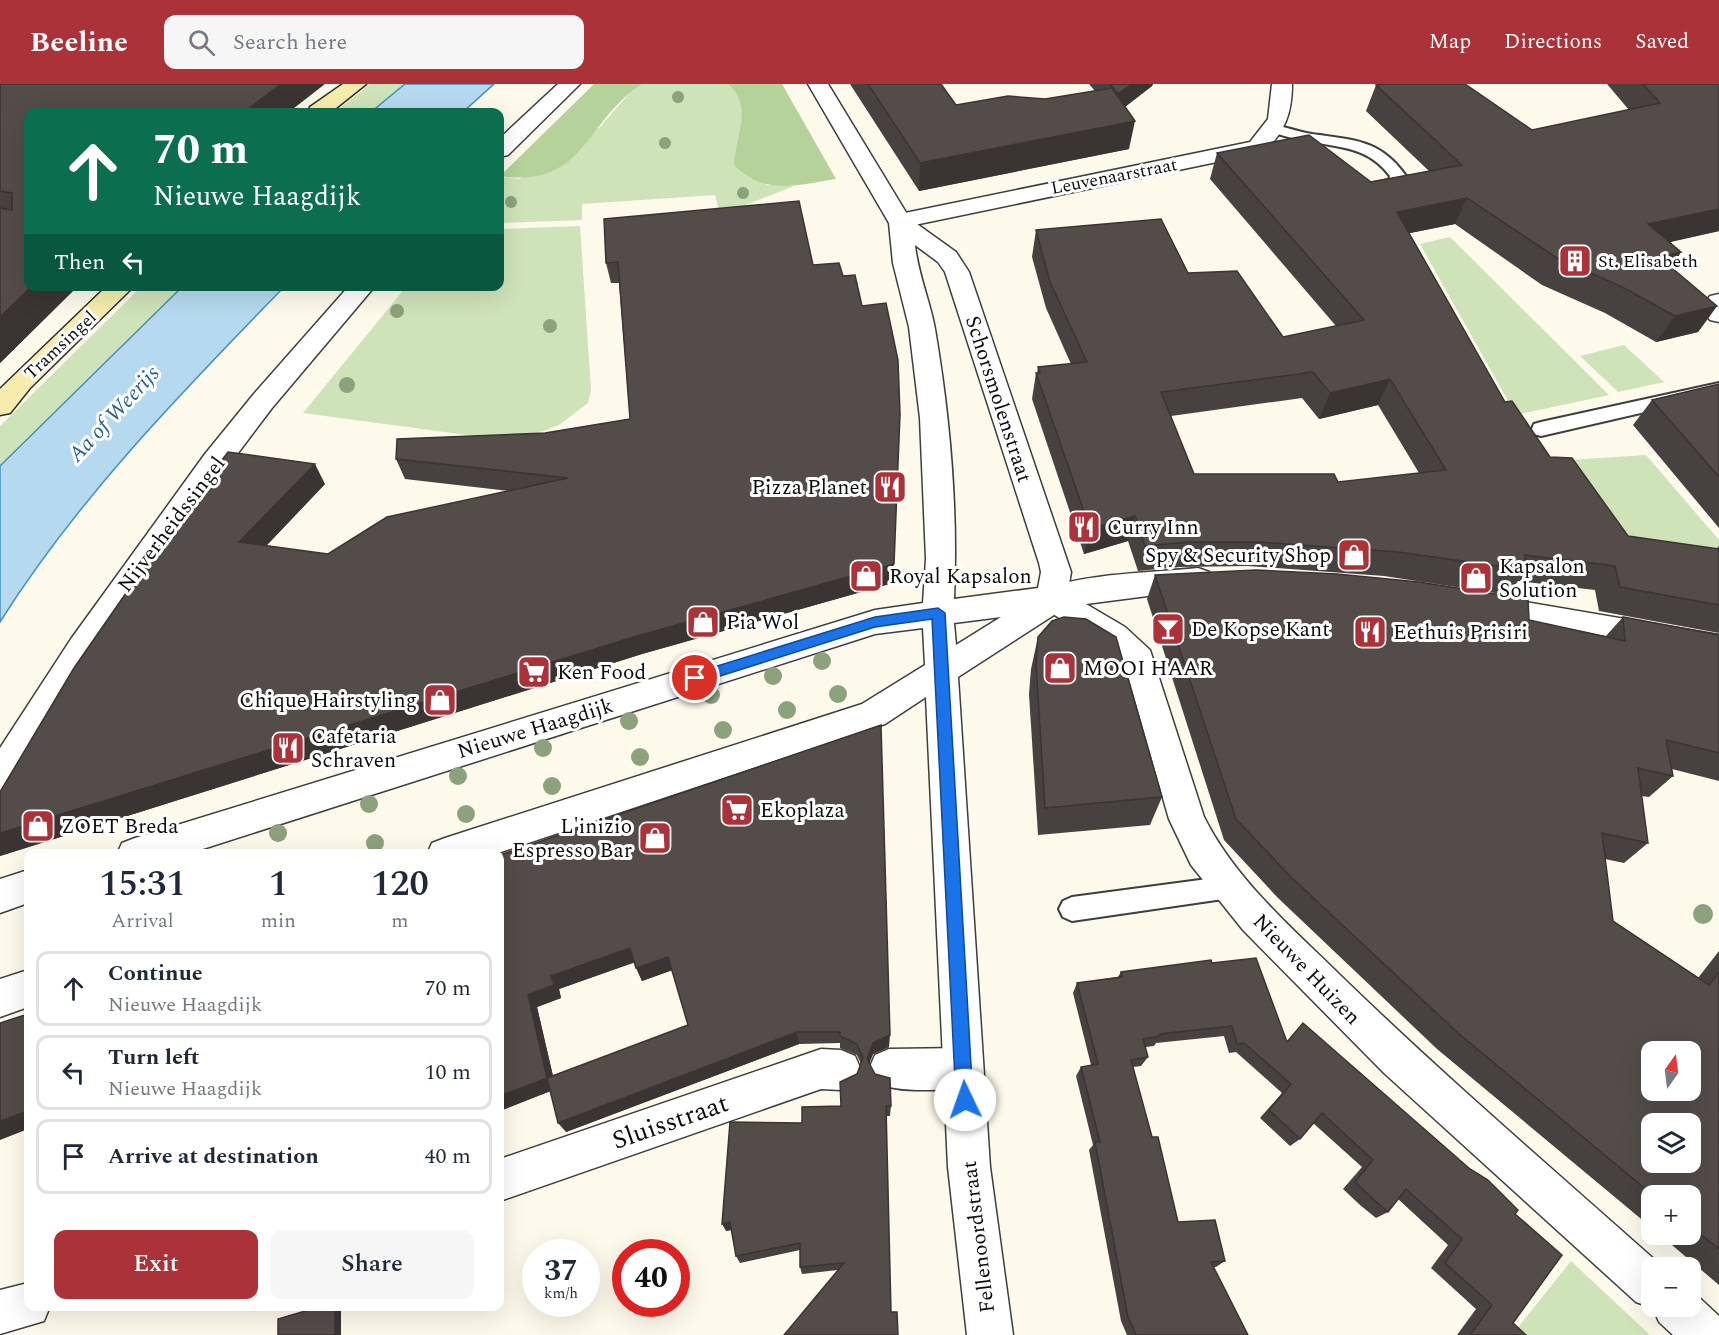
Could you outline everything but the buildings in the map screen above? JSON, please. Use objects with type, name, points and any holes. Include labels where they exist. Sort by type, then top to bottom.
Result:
[{"type":"main road","points":[[323,108],[356,84]]},
{"type":"main road","name":"Tramsingel","points":[[0,406],[21,382],[117,291]]},
{"type":"street","points":[[504,146],[570,84]]},
{"type":"street","name":"Schorsmolenstraat","points":[[818,84],[901,222],[948,257],[957,272],[1054,563],[1056,581],[1051,598]]},
{"type":"street","points":[[1276,129],[1282,116],[1282,84]]},
{"type":"street","name":"Leuvenaarstraat","points":[[901,222],[1257,147],[1276,129]]},
{"type":"street","name":"Schorsmolenstraat","points":[[901,222],[905,263],[922,327],[934,418],[941,559],[938,613]]},
{"type":"street","name":"Nijverheidssingel","points":[[0,777],[109,607],[180,507],[298,361],[359,291]]},
{"type":"street","points":[[1719,302],[1714,308],[1719,314]]},
{"type":"street","name":"Nieuwe Haagdijk","points":[[151,849],[875,622],[1171,581],[1225,580]]},
{"type":"street","points":[[460,849],[873,714],[1026,618],[1051,598]]},
{"type":"street","name":"Nieuwe Huizen","points":[[1051,598],[1114,636],[1138,659],[1187,819],[1204,854],[1230,887],[1286,950],[1398,1059],[1641,1276]]},
{"type":"street","points":[[1454,602],[1719,648]]},
{"type":"street","points":[[938,613],[942,671]]},
{"type":"street","name":"Fellenoordstraat","points":[[942,671],[969,1167],[990,1335]]},
{"type":"street","points":[[0,896],[24,888]]},
{"type":"street","points":[[0,998],[24,990]]},
{"type":"street","points":[[889,1070],[963,1068]]},
{"type":"street","name":"Sluisstraat","points":[[504,1179],[821,1069],[841,1070]]},
{"type":"street","points":[[0,1312],[24,1306]]},
{"type":"street","points":[[1687,1317],[1706,1335]]},
{"type":"lane","points":[[1276,129],[1307,137],[1346,141],[1363,146],[1376,152],[1398,176],[1396,183],[1377,188],[1359,183]]},
{"type":"lane","points":[[1307,137],[1322,153]]},
{"type":"lane","points":[[1541,429],[1719,389]]},
{"type":"lane","points":[[1072,909],[1230,887]]},
{"type":"green space","points":[[370,84],[405,84],[376,108],[340,108]]},
{"type":"green space","points":[[594,84],[642,84],[623,99],[582,148],[567,162],[550,172],[528,177],[504,176],[504,172]]},
{"type":"green space","points":[[642,84],[728,84],[739,99],[742,116],[735,153],[767,185],[794,186],[720,215],[715,195],[582,204],[582,220],[504,223],[505,177],[519,179],[600,127],[632,90]]},
{"type":"green space","points":[[728,84],[782,84],[836,179],[795,185],[770,185],[746,175],[734,165],[742,112],[736,93]]},
{"type":"green space","points":[[580,226],[591,390],[588,403],[559,425],[544,431],[497,439],[303,413],[403,291],[504,291],[504,229]]},
{"type":"green space","points":[[1450,237],[1609,395],[1516,415],[1420,244]]},
{"type":"green space","points":[[137,291],[178,291],[0,466],[0,426]]},
{"type":"green space","points":[[1624,345],[1664,382],[1618,392],[1580,356]]},
{"type":"green space","points":[[1646,455],[1719,540],[1719,587],[1612,570],[1569,460]]},
{"type":"green space","points":[[1571,1261],[1650,1335],[1522,1335],[1516,1330]]},
{"type":"water","points":[[405,84],[494,84],[467,108],[376,108]]},
{"type":"water","name":"Aa of Weerijs","points":[[178,291],[280,291],[170,406],[97,489],[30,576],[0,622],[0,466]]},
{"type":"place","name":"St. Elisabeth","points":[[1575,261]]},
{"type":"place","name":"Pizza Planet","points":[[890,487]]},
{"type":"place","name":"Curry Inn","points":[[1084,527]]},
{"type":"place","name":"Spy & Security Shop","points":[[1354,555]]},
{"type":"place","name":"Royal Kapsalon","points":[[866,576]]},
{"type":"place","name":"Kapsalon Solution","points":[[1476,578]]},
{"type":"place","name":"Pia Wol","points":[[703,622]]},
{"type":"place","name":"De Kopse Kant","points":[[1168,629]]},
{"type":"place","name":"Eethuis Prisiri","points":[[1370,632]]},
{"type":"place","name":"MOOI HAAR","points":[[1060,668]]},
{"type":"place","name":"Ken Food","points":[[534,672]]},
{"type":"place","name":"Chique Hairstyling","points":[[440,700]]},
{"type":"place","name":"Cafetaria Schraven","points":[[288,748]]},
{"type":"place","name":"Ekoplaza","points":[[737,810]]},
{"type":"place","name":"ZOET Breda","points":[[38,826]]},
{"type":"place","name":"L'inizio Espresso Bar","points":[[655,838]]},
{"type":"route","points":[[695,678],[875,622],[938,613],[965,1100]]}]
